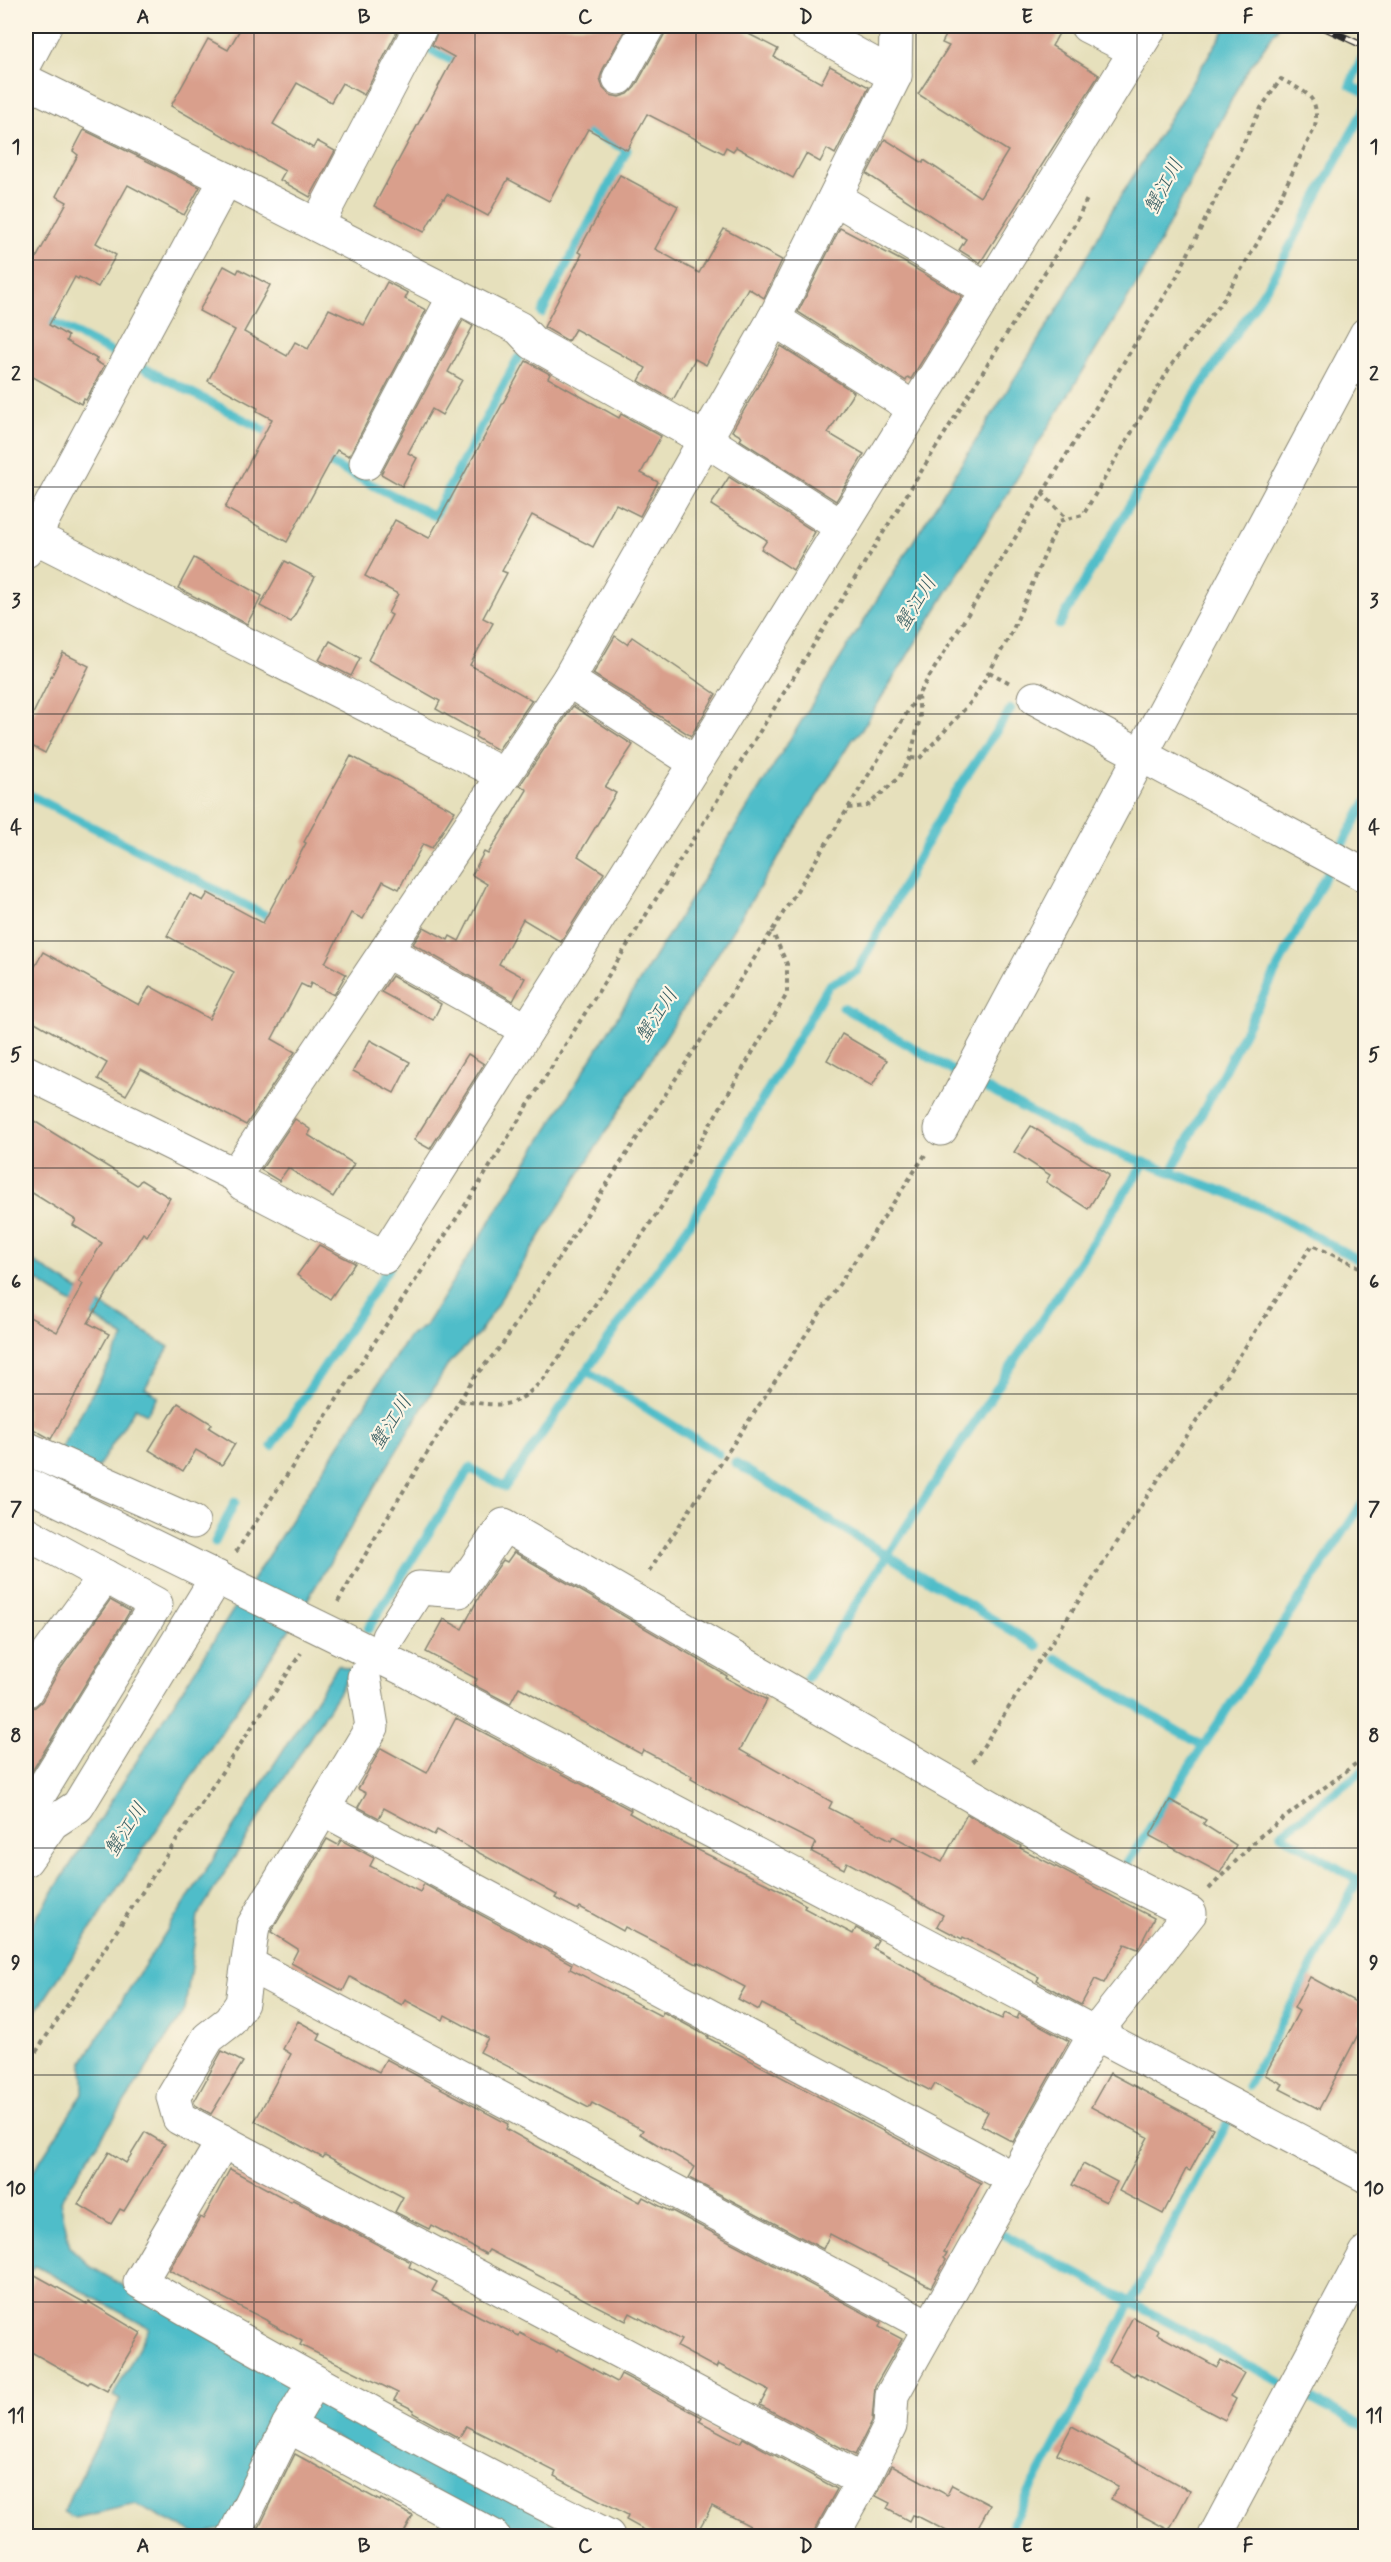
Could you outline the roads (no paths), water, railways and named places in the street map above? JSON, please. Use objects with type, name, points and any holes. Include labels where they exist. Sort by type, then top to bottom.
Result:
[{"type":"street","points":[[26,62],[45,26]]},
{"type":"street","points":[[317,225],[421,26]]},
{"type":"street","points":[[620,78],[648,26]]},
{"type":"street","points":[[805,26],[895,76]]},
{"type":"street","points":[[235,1174],[568,680],[774,319],[835,198],[895,76],[896,26]]},
{"type":"street","points":[[26,1072],[235,1174],[243,1184],[384,1257],[696,763],[1143,38],[1087,26]]},
{"type":"street","points":[[26,81],[226,179],[519,328],[534,343],[706,440],[842,527]]},
{"type":"street","points":[[226,179],[32,527],[504,775]]},
{"type":"street","points":[[835,198],[988,290]]},
{"type":"street","points":[[366,463],[455,295]]},
{"type":"street","points":[[774,319],[915,409]]},
{"type":"street","points":[[942,1129],[1365,334]]},
{"type":"street","points":[[568,680],[696,763]]},
{"type":"street","points":[[1035,698],[1365,876]]},
{"type":"street","points":[[386,951],[527,1030]]},
{"type":"street","points":[[26,1448],[193,1522]]},
{"type":"street","points":[[26,1484],[406,1670],[1096,2032],[1365,2176]]},
{"type":"street","points":[[388,1637],[419,1588],[459,1591],[504,1525],[1068,1852],[1190,1913],[1096,2032],[892,2395],[890,2426],[832,2536]]},
{"type":"street","points":[[26,1533],[156,1604],[26,1816]]},
{"type":"street","points":[[26,1691],[44,1661],[105,1576]]},
{"type":"street","points":[[26,1860],[52,1823],[78,1806],[222,1580]]},
{"type":"street","points":[[364,1677],[372,1727],[253,1926],[242,2003],[230,2021],[208,2038],[173,2097],[179,2118],[863,2481]]},
{"type":"street","points":[[323,1809],[1014,2179]]},
{"type":"street","points":[[248,1964],[930,2327]]},
{"type":"street","points":[[223,2141],[140,2282],[312,2385],[608,2536]]},
{"type":"street","points":[[1215,2536],[1365,2253]]},
{"type":"street","points":[[234,2536],[290,2423],[312,2385]]},
{"type":"street","points":[[290,2423],[493,2536]]},
{"type":"water","name":"蟹江川","points":[[1227,26],[1279,26],[1243,77],[1148,266],[861,731],[853,739],[478,1335],[449,1363],[293,1624],[26,2027],[26,1934],[408,1337],[425,1326],[1059,307],[1110,213]]},
{"type":"water","points":[[26,1257],[169,1347],[145,1388],[158,1396],[147,1414],[135,1408],[97,1469],[60,1450],[124,1337],[26,1273]]},
{"type":"water","points":[[338,1665],[352,1671],[198,1915],[185,2010],[60,2201],[70,2247],[91,2267],[171,2313],[587,2536],[517,2536],[285,2410],[227,2527],[199,2536],[136,2504],[75,2518],[63,2512],[120,2400],[113,2396],[149,2328],[36,2266],[32,2270],[26,2266],[26,2183],[83,2093],[83,2061]]},
{"type":"waterway","points":[[422,46],[463,66]]},
{"type":"waterway","points":[[1361,60],[1350,85],[1366,93]]},
{"type":"waterway","points":[[1059,625],[1189,404],[1274,276],[1366,106]]},
{"type":"waterway","points":[[542,313],[627,150],[576,125]]},
{"type":"waterway","points":[[26,308],[119,356]]},
{"type":"waterway","points":[[321,459],[434,516],[518,358]]},
{"type":"waterway","points":[[142,367],[276,436]]},
{"type":"waterway","points":[[368,1629],[470,1468],[505,1487],[691,1222],[829,985],[857,971],[947,805],[1011,709]]},
{"type":"waterway","points":[[26,793],[265,915]]},
{"type":"waterway","points":[[1343,843],[1366,802]]},
{"type":"waterway","points":[[1172,1171],[1327,873]]},
{"type":"waterway","points":[[843,1007],[960,1075]]},
{"type":"waterway","points":[[978,1084],[1085,1141],[1228,1193],[1271,1212],[1366,1264]]},
{"type":"waterway","points":[[807,1678],[1145,1162]]},
{"type":"waterway","points":[[272,1446],[392,1263]]},
{"type":"waterway","points":[[587,1371],[719,1454]]},
{"type":"waterway","points":[[735,1463],[1037,1646]]},
{"type":"waterway","points":[[1056,1658],[1203,1746],[1366,1498]]},
{"type":"waterway","points":[[215,1542],[235,1502]]},
{"type":"waterway","points":[[1126,1865],[1203,1746]]},
{"type":"waterway","points":[[1248,2086],[1358,1880],[1281,1834],[1366,1768]]},
{"type":"waterway","points":[[1006,2536],[1229,2120]]},
{"type":"waterway","points":[[1003,2234],[1280,2382]]},
{"type":"waterway","points":[[1309,2398],[1366,2428]]},
{"type":"railway","points":[[1321,26],[1366,47]]}]
